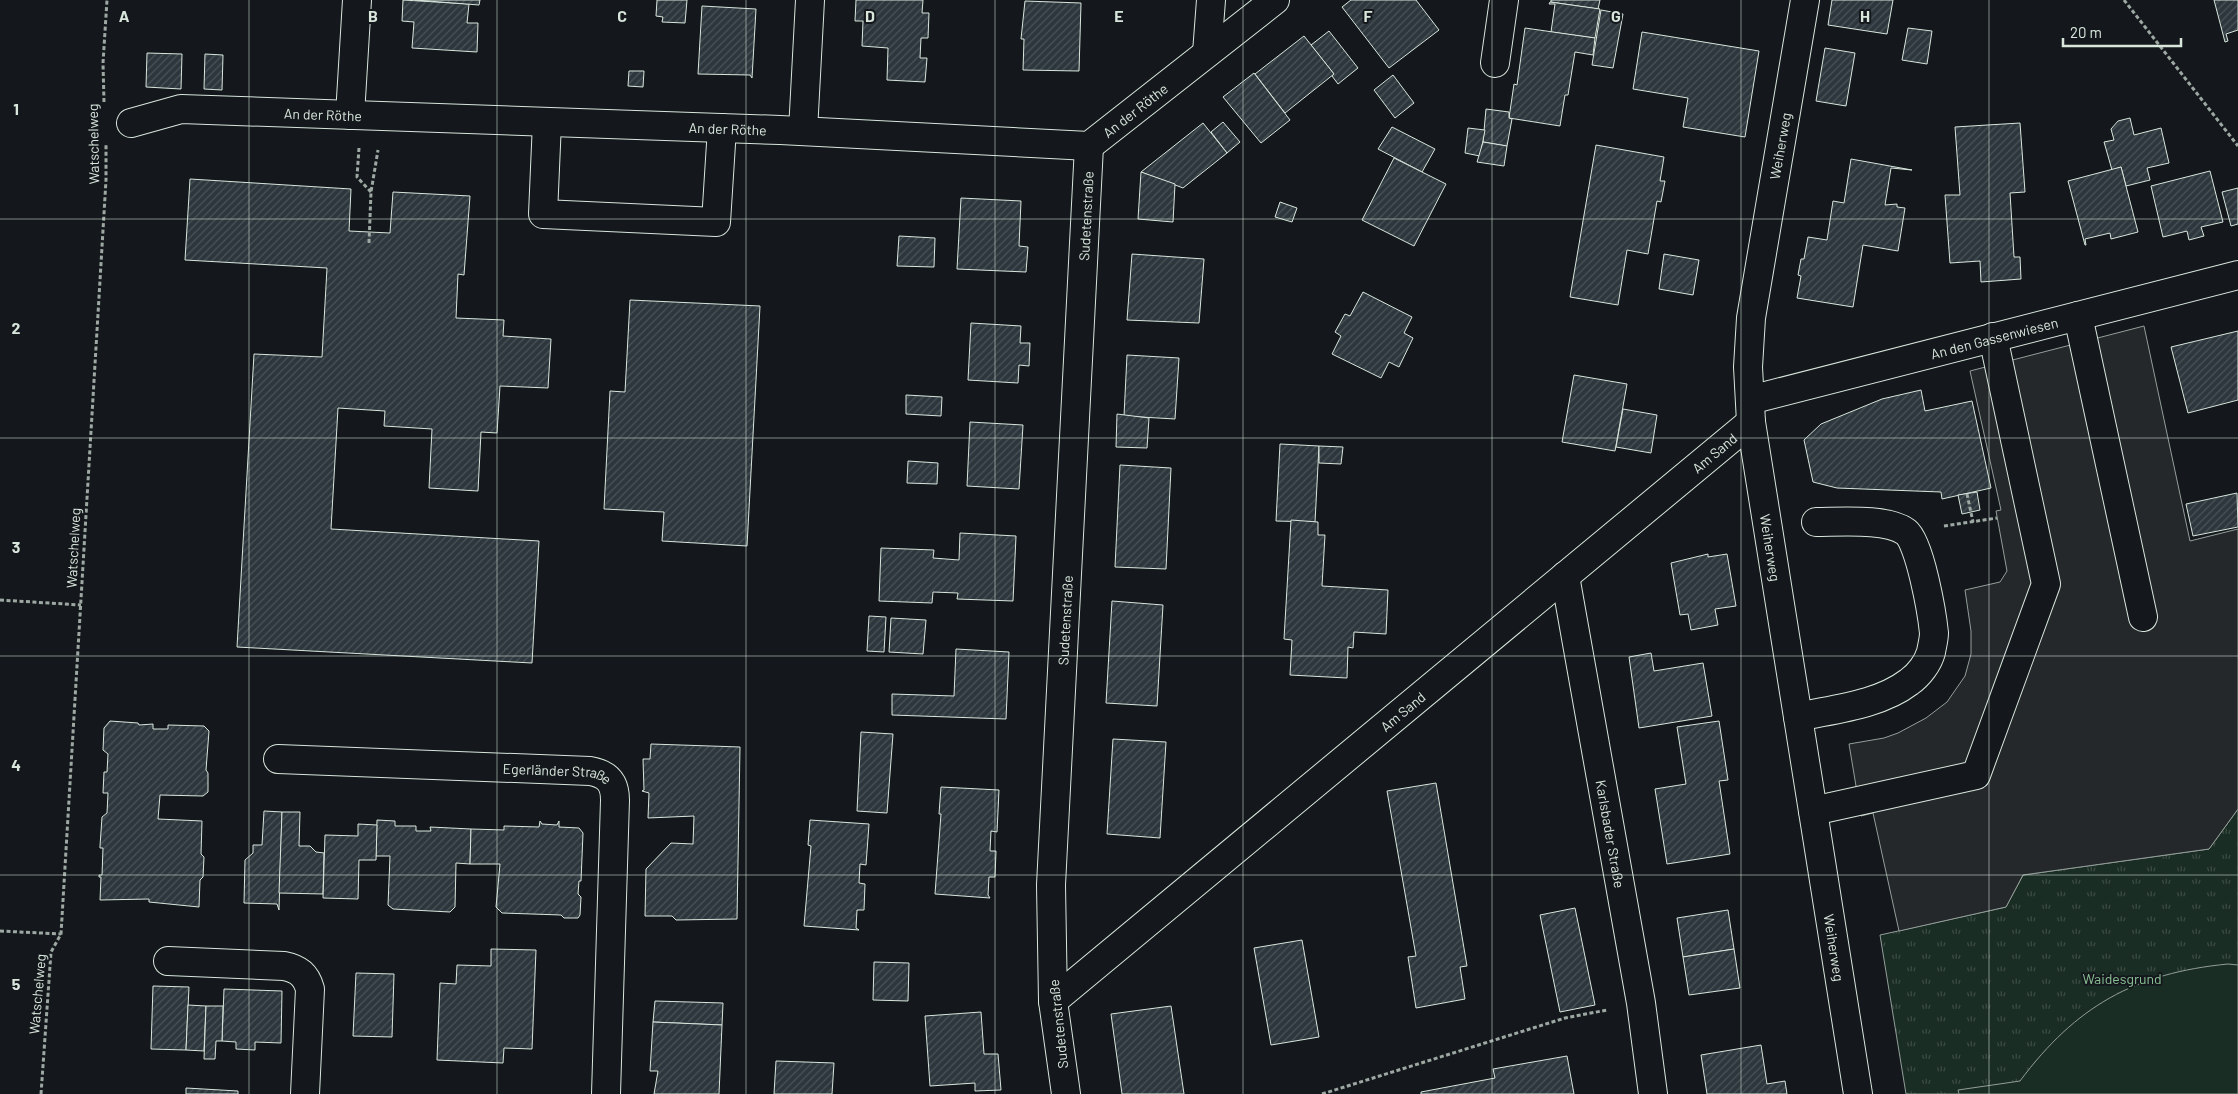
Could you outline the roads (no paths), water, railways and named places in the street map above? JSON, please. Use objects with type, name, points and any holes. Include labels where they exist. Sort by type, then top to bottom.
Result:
[{"type":"street","points":[[357,0],[360,115]]},
{"type":"street","points":[[803,131],[810,0]]},
{"type":"street","points":[[1208,53],[1211,0]]},
{"type":"street","name":"An der Röthe","points":[[131,123],[181,109],[803,131],[1089,146],[1276,0]]},
{"type":"street","points":[[1495,63],[1504,0]]},
{"type":"street","name":"Weiherweg","points":[[1805,0],[1751,318],[1748,367],[1751,411],[1858,1094]]},
{"type":"street","points":[[547,122],[543,214],[716,222],[722,128]]},
{"type":"street","name":"Sudetenstraße","points":[[1066,1094],[1053,1001],[1051,885],[1089,146]]},
{"type":"street","name":"An den Gassenwiesen","points":[[1751,411],[1993,337],[2238,275]]},
{"type":"street","points":[[2078,316],[2143,617]]},
{"type":"street","points":[[1813,811],[1976,776],[2046,584],[1993,337]]},
{"type":"street","name":"Am Sand","points":[[1053,1001],[1565,576],[1751,411]]},
{"type":"street","points":[[1798,717],[1879,698],[1909,682],[1924,667],[1931,654],[1934,634],[1920,561],[1915,544],[1906,532],[1890,524],[1816,522]]},
{"type":"street","name":"Karlsbader Straße","points":[[1565,576],[1641,1003],[1653,1094]]},
{"type":"street","name":"Egerländer Straße","points":[[278,759],[590,772],[601,773],[610,780],[615,789],[615,800],[606,1094]]},
{"type":"street","points":[[168,962],[284,966],[301,972],[307,980],[310,989],[305,1094]]},
{"type":"park label","name":"Waidesgrund","points":[[2122,978]]}]
